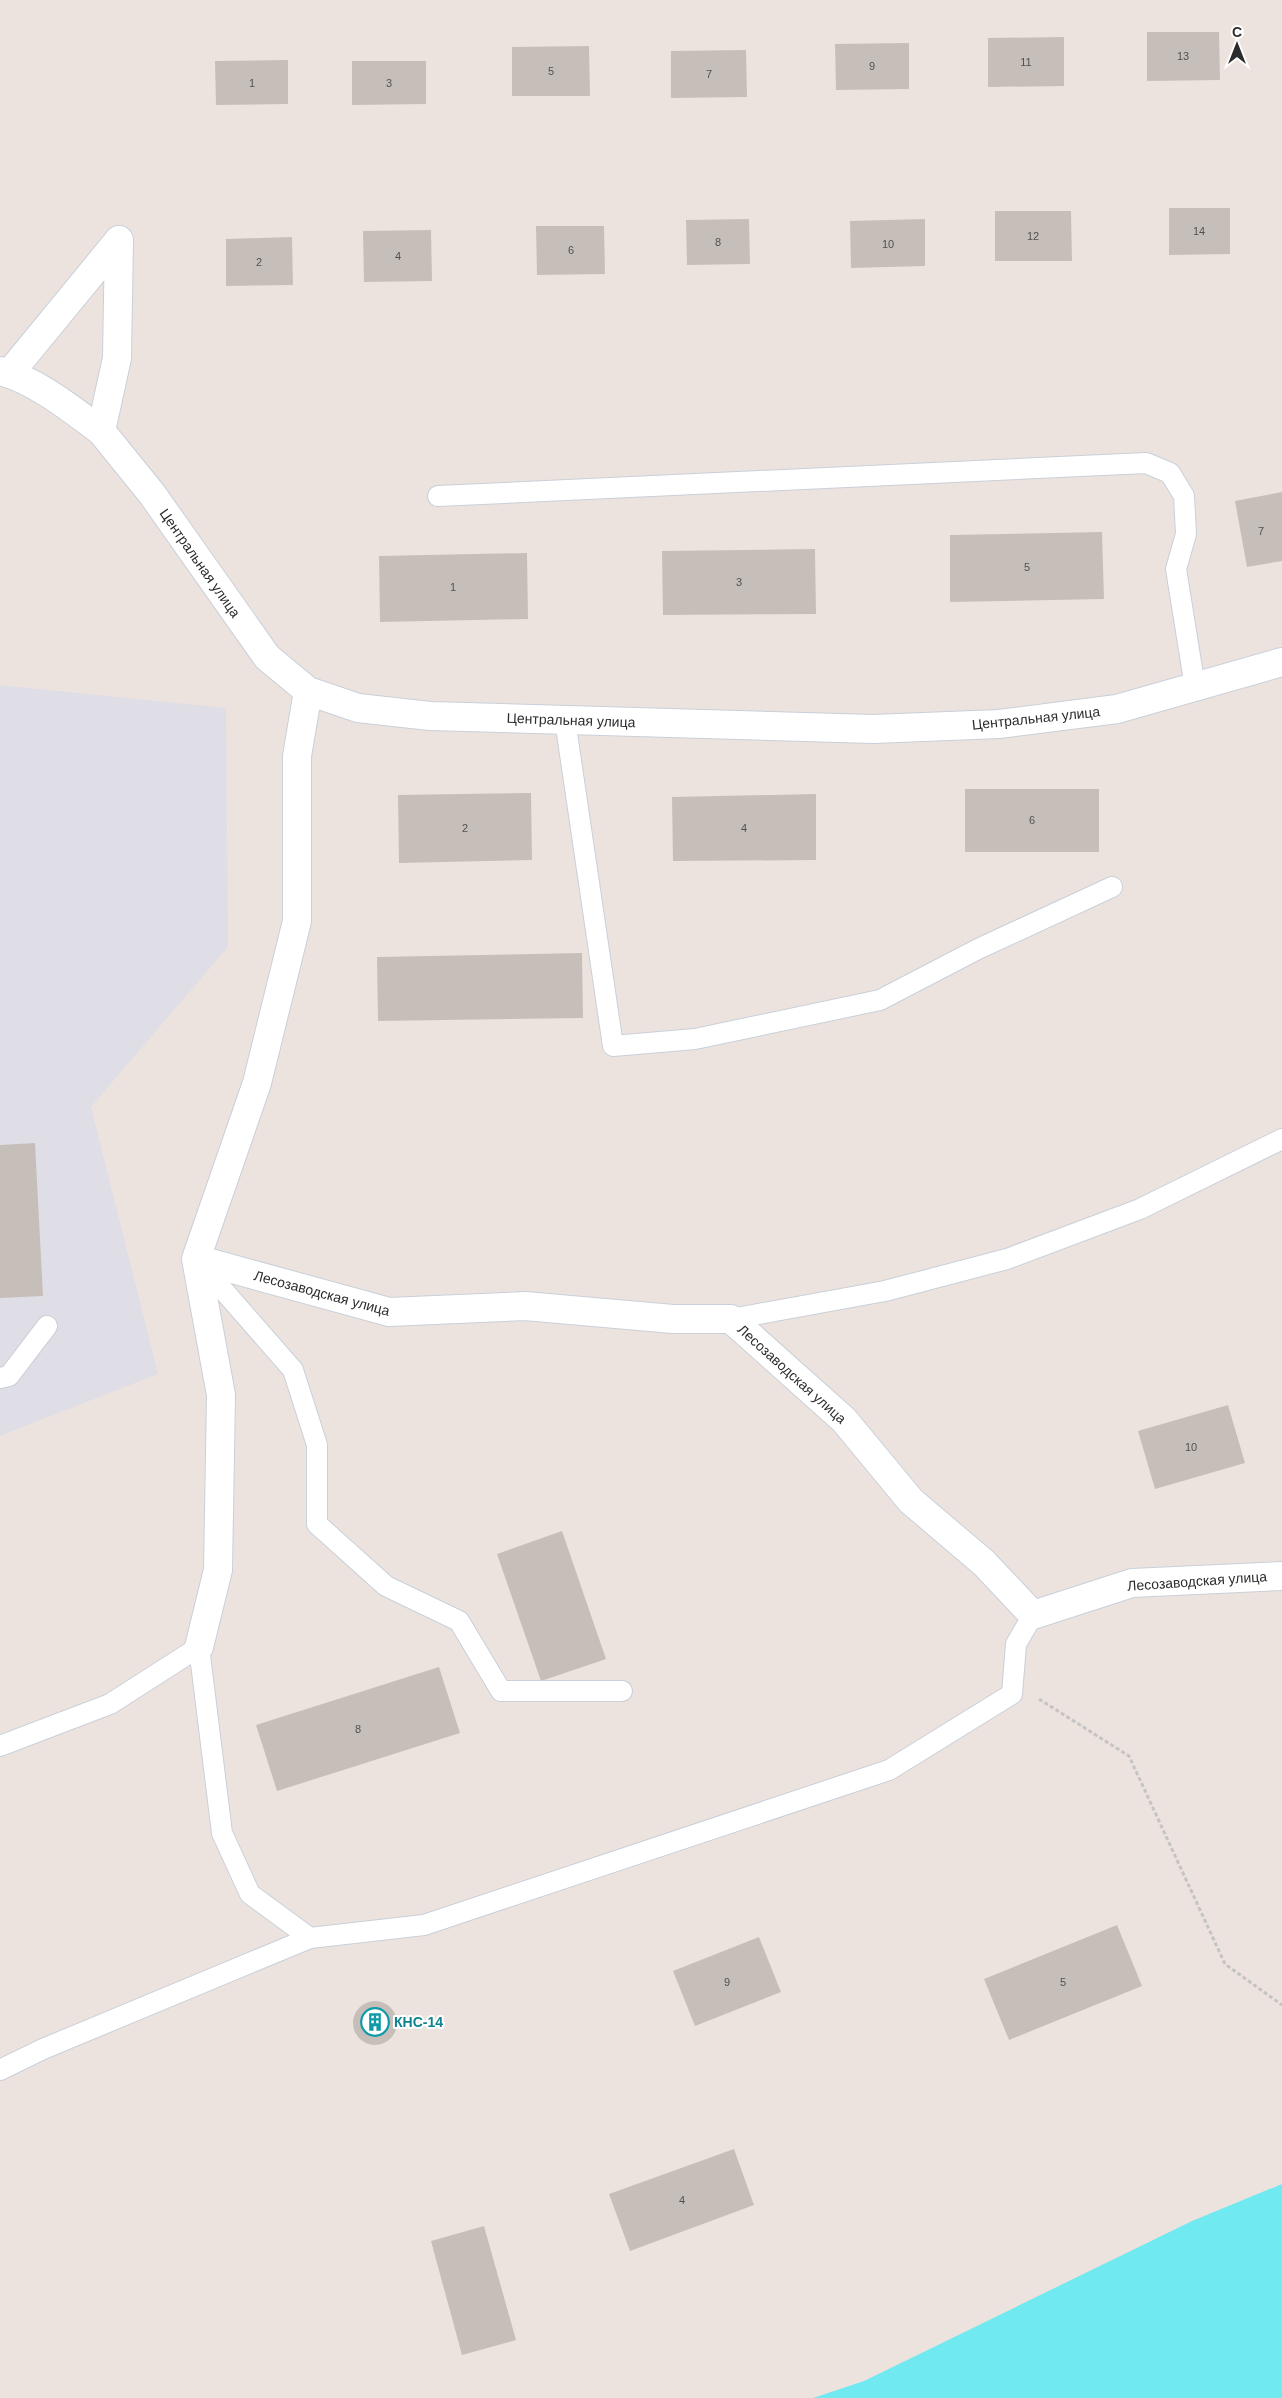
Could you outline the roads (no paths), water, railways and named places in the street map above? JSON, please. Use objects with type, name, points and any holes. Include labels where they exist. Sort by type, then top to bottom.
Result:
[{"type":"street","points":[[5,373],[119,240],[117,358],[101,431]]},
{"type":"street","name":"Центральная улица","points":[[5,373],[60,401],[101,431],[152,494],[266,657],[308,692],[358,708],[430,716],[873,729],[999,724],[1117,709],[1282,662]]},
{"type":"street","points":[[199,1647],[218,1570],[221,1395],[196,1259],[257,1083],[297,921],[297,756],[308,692]]},
{"type":"street","name":"Лесозаводская улица","points":[[196,1259],[389,1312],[525,1306],[673,1319],[731,1319],[844,1420],[911,1501],[984,1563],[1033,1615],[1132,1583],[1282,1576]]},
{"type":"lane","points":[[438,496],[1146,464],[1170,473],[1184,496],[1186,534],[1176,568],[1195,686]]},
{"type":"lane","points":[[565,720],[614,1046],[695,1039],[880,1000],[978,949],[1112,887]]},
{"type":"lane","points":[[731,1319],[885,1292],[1007,1259],[1140,1209],[1282,1139]]},
{"type":"lane","points":[[196,1259],[293,1370],[317,1445],[317,1524],[386,1586],[459,1621],[501,1691],[622,1691]]},
{"type":"lane","points":[[0,1378],[9,1376],[48,1326]]},
{"type":"lane","points":[[0,2070],[43,2049],[310,1938],[424,1925],[889,1770],[1012,1694],[1016,1644],[1033,1615]]},
{"type":"lane","points":[[0,1746],[110,1704],[199,1647],[222,1833],[250,1894],[310,1938]]},
{"type":"water","points":[[1282,2184],[1282,2398],[813,2398],[864,2381],[1192,2221]]},
{"type":"place","name":"КНС-14","points":[[375,2022]]}]
